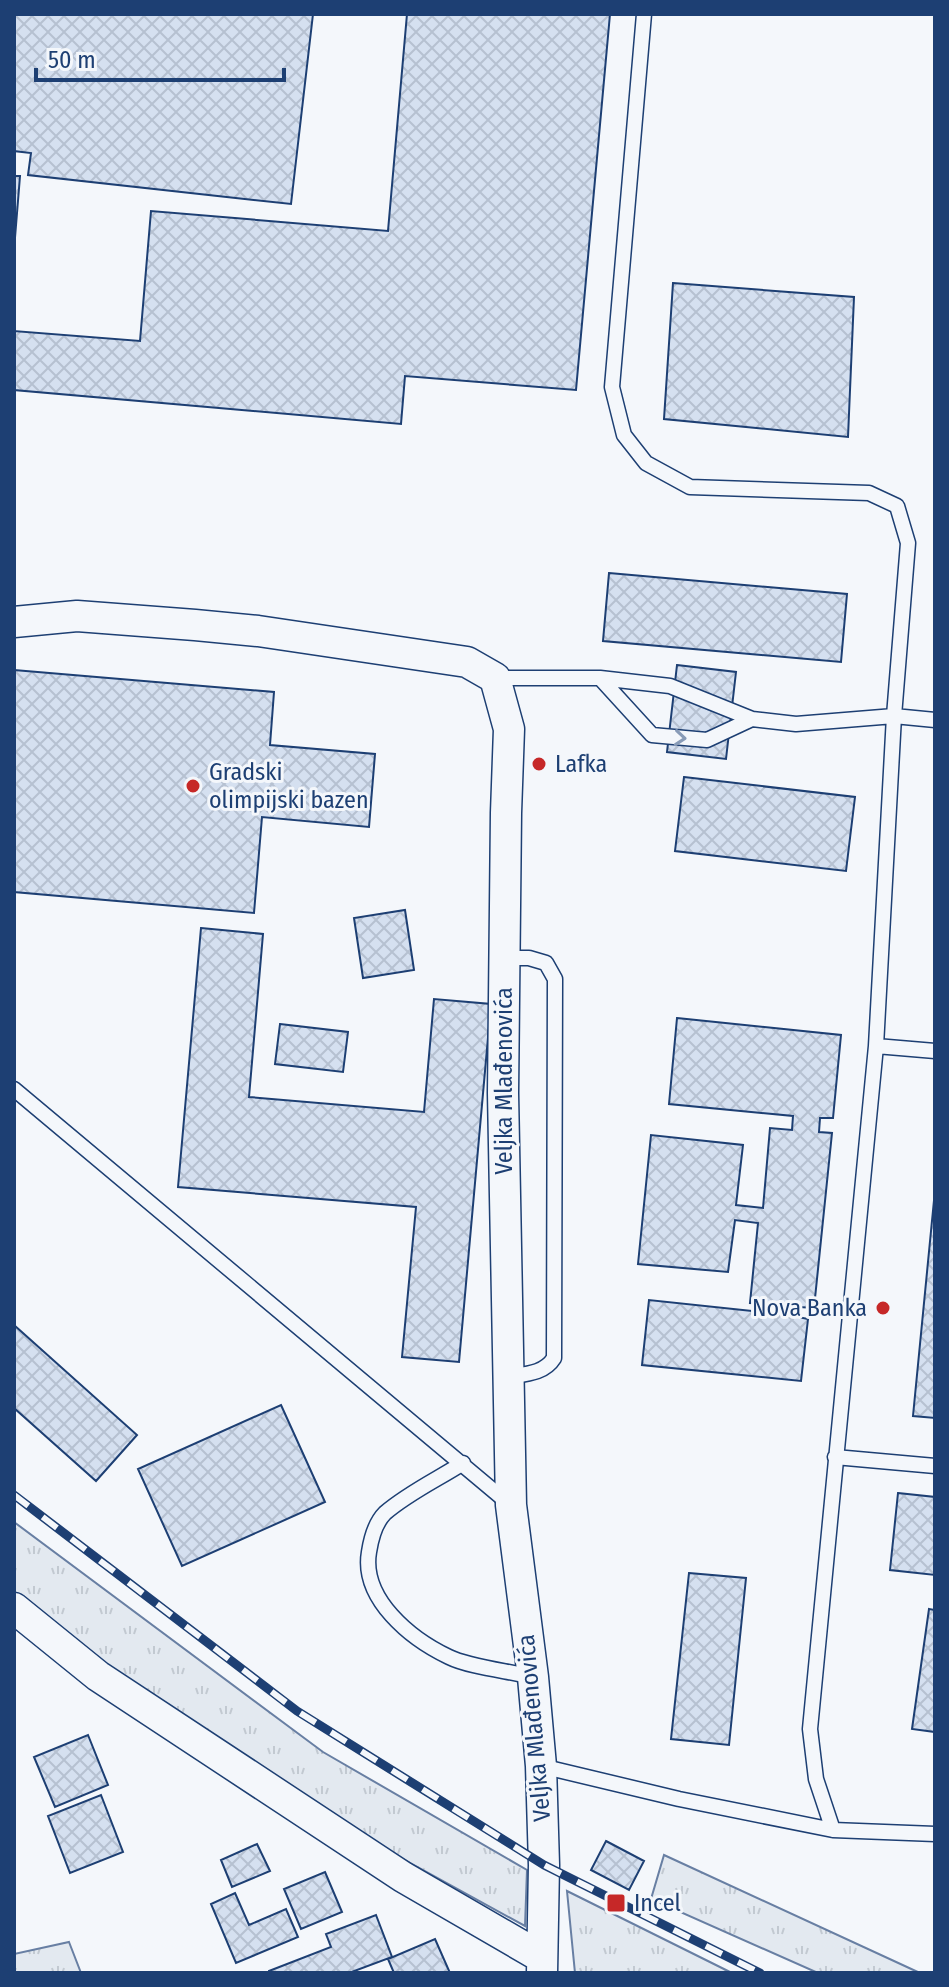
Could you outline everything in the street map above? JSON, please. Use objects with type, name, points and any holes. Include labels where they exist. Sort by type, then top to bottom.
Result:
[{"type":"street","points":[[14,622],[77,616],[258,631],[467,662],[495,678]]},
{"type":"street","name":"Veljka Mlađenovića","points":[[495,678],[509,729],[504,958],[506,1377],[511,1505],[541,1766],[544,1865],[541,1965]]},
{"type":"street","points":[[14,1608],[124,1694],[541,1965]]},
{"type":"lane","points":[[644,14],[612,387],[624,435],[646,463],[690,487],[869,493],[897,506],[908,543],[894,716],[876,1046],[810,1729],[816,1779],[833,1830]]},
{"type":"lane","points":[[495,678],[600,678],[670,686],[752,719],[796,724],[894,716],[935,720]]},
{"type":"lane","points":[[600,678],[652,735],[707,740],[752,719]]},
{"type":"lane","points":[[504,958],[529,958],[546,963],[555,979],[554,1358],[549,1366],[539,1371],[506,1377]]},
{"type":"lane","points":[[876,1046],[935,1051]]},
{"type":"lane","points":[[14,1089],[511,1505]]},
{"type":"lane","points":[[835,1457],[935,1466]]},
{"type":"lane","points":[[463,1463],[383,1515],[371,1538],[367,1563],[371,1586],[410,1632],[450,1658],[533,1677]]},
{"type":"lane","points":[[541,1766],[833,1830],[935,1834]]},
{"type":"green space","points":[[14,1522],[323,1752],[527,1870],[525,1926],[379,1846],[131,1686],[14,1592]]},
{"type":"green space","points":[[664,1855],[920,1973],[818,1973],[651,1899]]},
{"type":"green space","points":[[567,1891],[732,1973],[575,1973]]},
{"type":"green space","points":[[69,1942],[81,1973],[14,1973],[14,1954]]},
{"type":"building","points":[[14,14],[313,14],[291,204],[28,175],[31,153],[14,151]]},
{"type":"building","points":[[407,14],[610,14],[576,390],[405,376],[401,424],[14,390],[14,331],[140,341],[151,211],[388,231]]},
{"type":"building","points":[[14,176],[20,176],[14,250]]},
{"type":"building","points":[[673,283],[854,297],[848,437],[664,419]]},
{"type":"building","points":[[609,573],[847,594],[841,662],[603,641]]},
{"type":"building","points":[[677,665],[736,672],[726,759],[667,752]]},
{"type":"building","name":"Gradski olimpijski bazen","points":[[14,670],[274,692],[270,745],[375,754],[369,827],[262,817],[254,913],[14,892]]},
{"type":"building","points":[[684,777],[855,797],[846,871],[675,851]]},
{"type":"building","points":[[405,910],[414,970],[363,978],[354,918]]},
{"type":"building","points":[[201,928],[263,934],[249,1097],[424,1112],[434,999],[491,1004],[459,1362],[402,1357],[416,1207],[178,1187]]},
{"type":"building","points":[[677,1018],[841,1035],[833,1118],[820,1118],[819,1132],[832,1133],[814,1308],[799,1307],[798,1317],[808,1319],[801,1381],[642,1365],[649,1300],[771,1313],[772,1304],[750,1303],[758,1223],[735,1220],[728,1272],[638,1264],[651,1135],[743,1145],[736,1205],[763,1208],[770,1128],[792,1130],[793,1116],[669,1104]]},
{"type":"building","points":[[280,1024],[348,1032],[343,1072],[275,1064]]},
{"type":"building","points":[[935,1190],[935,1418],[913,1416]]},
{"type":"building","points":[[14,1325],[137,1435],[96,1481],[14,1408]]},
{"type":"building","points":[[281,1405],[325,1502],[182,1566],[138,1469]]},
{"type":"building","points":[[898,1493],[935,1497],[935,1575],[890,1570]]},
{"type":"building","points":[[689,1573],[746,1578],[729,1745],[671,1739]]},
{"type":"building","points":[[929,1609],[935,1610],[935,1732],[912,1729]]},
{"type":"building","points":[[88,1735],[108,1785],[55,1807],[34,1757]]},
{"type":"building","points":[[101,1795],[123,1852],[70,1873],[48,1816]]},
{"type":"building","points":[[606,1841],[644,1861],[629,1890],[591,1870]]},
{"type":"building","points":[[257,1844],[270,1871],[232,1887],[221,1860]]},
{"type":"building","points":[[325,1872],[342,1912],[301,1929],[284,1889]]},
{"type":"building","points":[[235,1893],[249,1925],[286,1909],[298,1937],[236,1963],[211,1904]]},
{"type":"building","points":[[376,1915],[392,1957],[349,1973],[269,1973],[331,1947],[326,1934]]},
{"type":"building","points":[[435,1939],[450,1973],[394,1973],[388,1959]]},
{"type":"railway","points":[[14,1495],[297,1711],[544,1865],[760,1973]]},
{"type":"place","name":"Lafka","points":[[539,764]]},
{"type":"place","name":"Gradski olimpijski bazen","points":[[193,786]]},
{"type":"place","name":"Nova Banka","points":[[883,1308]]},
{"type":"place","name":"Incel","points":[[616,1903]]}]
